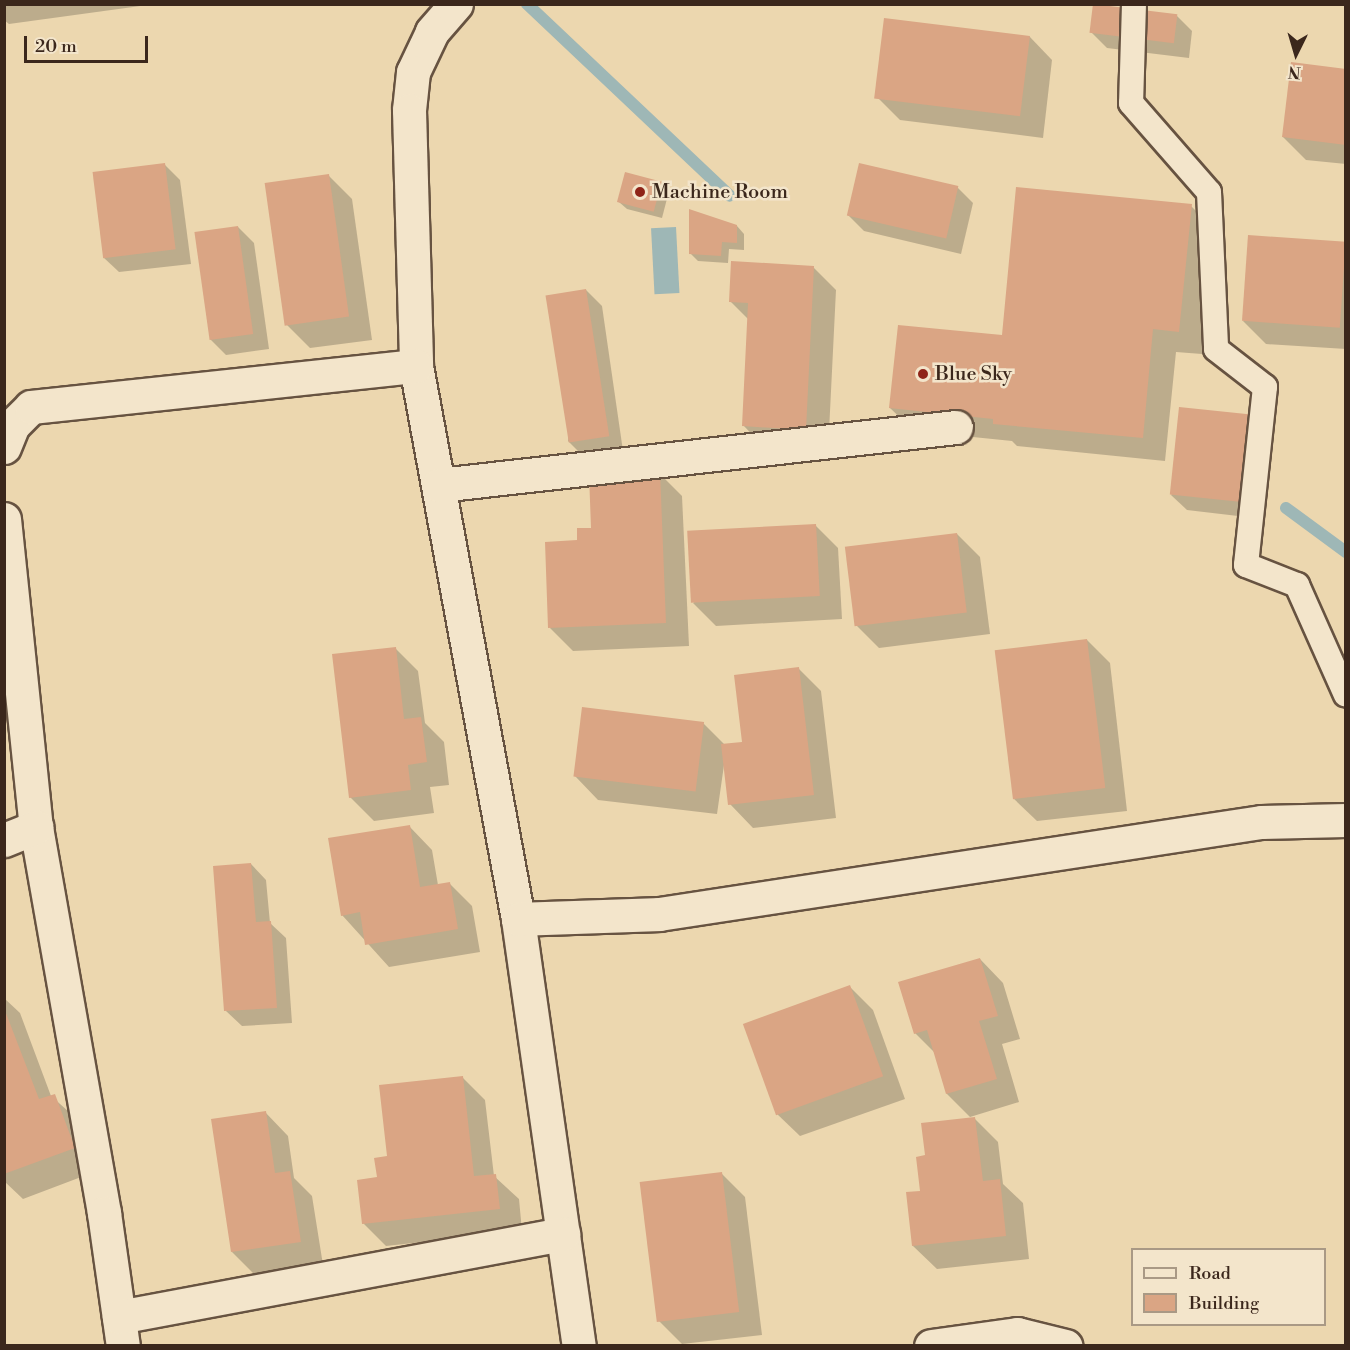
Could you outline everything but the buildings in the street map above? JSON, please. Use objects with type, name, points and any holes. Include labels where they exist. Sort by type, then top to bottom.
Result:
[{"type":"street","points":[[456,4],[432,32],[413,72],[409,110],[416,366],[518,919],[579,1346]]},
{"type":"street","points":[[4,447],[13,425],[31,407],[416,366]]},
{"type":"street","points":[[439,484],[956,428]]},
{"type":"street","points":[[4,519],[36,827],[121,1331],[563,1234]]},
{"type":"street","points":[[518,919],[659,914],[1261,822],[1346,820]]},
{"type":"street","points":[[4,840],[36,827]]},
{"type":"street","points":[[931,1346],[1017,1334],[1066,1346]]},
{"type":"lane","points":[[1134,4],[1131,103],[1209,192],[1216,349],[1265,387],[1246,566],[1297,585],[1346,695]]},
{"type":"water","points":[[676,227],[679,293],[654,294],[651,228]]},
{"type":"waterway","points":[[527,4],[730,196]]},
{"type":"waterway","points":[[1286,508],[1346,552]]},
{"type":"place","name":"Machine Room","points":[[640,192]]},
{"type":"place","name":"Blue Sky","points":[[923,374]]}]
